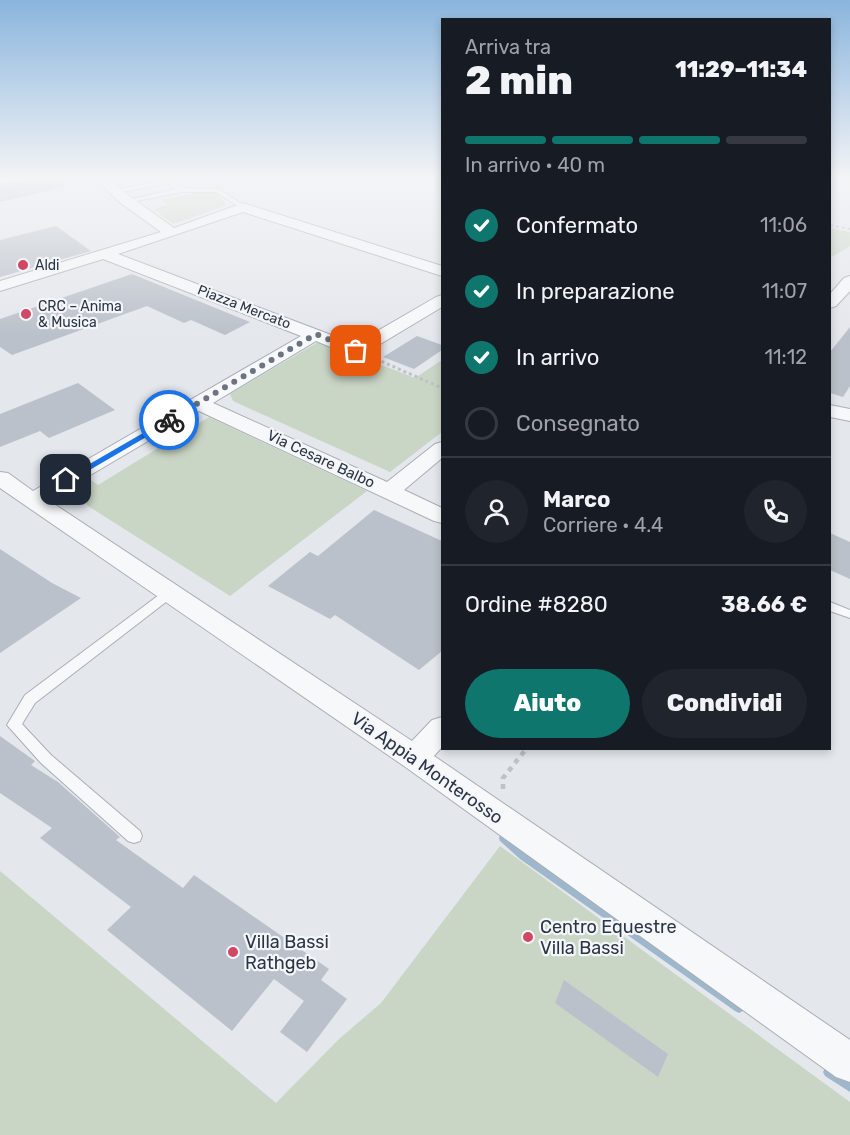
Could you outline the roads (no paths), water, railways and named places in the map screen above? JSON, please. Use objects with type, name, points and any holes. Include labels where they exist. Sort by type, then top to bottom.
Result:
[{"type":"street","points":[[166,229],[172,233]]},
{"type":"street","points":[[0,286],[183,229]]},
{"type":"street","points":[[311,229],[441,271]]},
{"type":"street","name":"Piazza Mercato","points":[[104,254],[356,351],[441,301]]},
{"type":"street","points":[[831,302],[847,288]]},
{"type":"street","points":[[33,500],[316,334]]},
{"type":"street","name":"Via Cesare Balbo","points":[[198,403],[441,516]]},
{"type":"street","points":[[831,411],[850,415]]},
{"type":"street","points":[[389,490],[441,449]]},
{"type":"street","name":"Via Appia Monterosso","points":[[0,478],[165,596],[414,758],[850,1063]]},
{"type":"street","points":[[414,758],[441,729]]},
{"type":"lane","points":[[134,836],[46,759],[14,725],[30,699],[165,596]]},
{"type":"lane","points":[[831,606],[848,614]]},
{"type":"waterway","points":[[504,838],[524,856],[739,1007]]},
{"type":"waterway","points":[[829,1072],[850,1086]]},
{"type":"place","name":"Aldi","points":[[23,265]]},
{"type":"place","name":"CRC – Anima & Musica","points":[[26,314]]},
{"type":"place","name":"Centro Equestre Villa Bassi","points":[[528,937]]},
{"type":"place","name":"Villa Bassi Rathgeb","points":[[233,952]]}]
